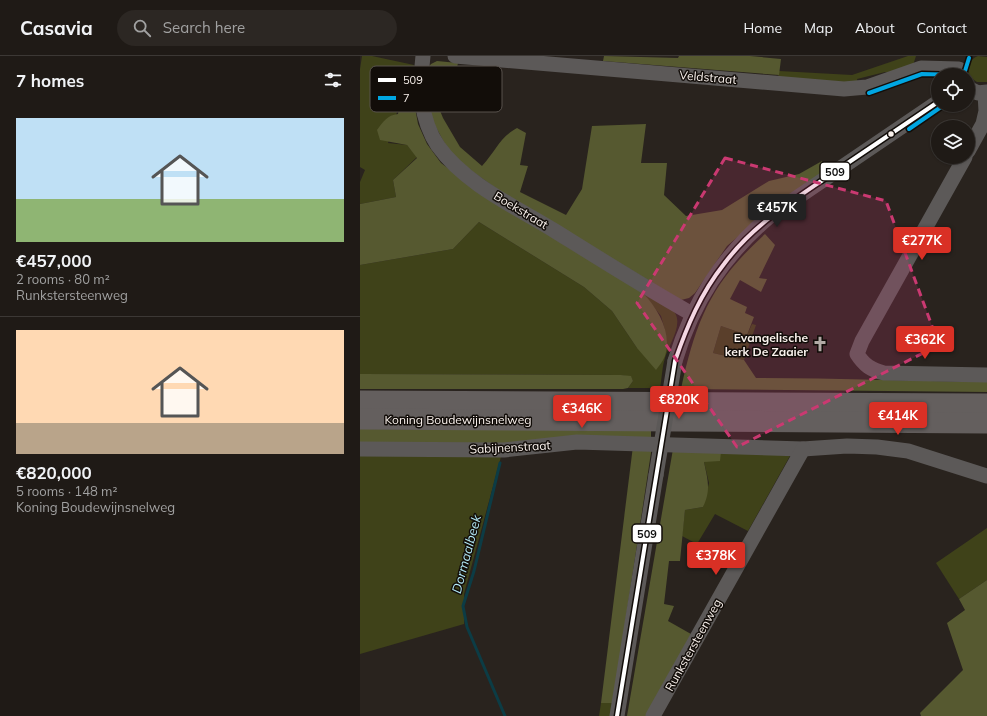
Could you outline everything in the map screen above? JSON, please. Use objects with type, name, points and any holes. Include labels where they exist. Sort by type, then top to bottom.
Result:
[{"type":"highway","name":"Koning Boudewijnsnelweg","points":[[360,400],[987,404]]},
{"type":"highway","name":"Koning Boudewijnsnelweg","points":[[360,419],[987,422]]},
{"type":"street","name":"Boekstraat","points":[[422,66],[423,56]]},
{"type":"street","name":"Veldstraat","points":[[455,56],[844,89],[866,87],[921,68],[960,67]]},
{"type":"street","points":[[975,92],[978,93],[986,92],[986,111],[983,124],[975,138]]},
{"type":"street","points":[[617,716],[675,361],[681,339],[692,314],[727,258],[747,236],[770,216],[931,107]]},
{"type":"street","name":"Boekstraat","points":[[424,112],[425,118],[438,145],[458,169],[493,193],[692,314]]},
{"type":"street","points":[[961,164],[862,341],[857,354],[864,364],[873,371],[884,373],[987,375]]},
{"type":"street","name":"Sabijnenstraat","points":[[360,449],[504,450],[578,442],[803,449],[847,446],[898,449],[987,476]]},
{"type":"street","name":"Runkstersteenweg","points":[[653,716],[803,449]]},
{"type":"highlighted area","points":[[725,158],[886,201],[939,345],[737,447],[637,303]]},
{"type":"green space","points":[[362,56],[372,56],[414,65],[370,66],[370,112],[397,112],[388,143],[407,145],[417,157],[393,180],[396,197],[360,204],[360,182],[365,170],[360,167],[360,69]]},
{"type":"green space","points":[[604,56],[678,58],[679,56],[750,56],[781,59],[779,75],[603,61]]},
{"type":"green space","points":[[908,56],[916,56],[913,65],[891,73],[885,72],[857,79],[858,83],[778,78],[779,71],[852,75]]},
{"type":"green space","points":[[978,56],[987,57],[987,82],[977,82],[975,80],[975,68],[968,68],[974,58]]},
{"type":"green space","points":[[437,61],[458,63],[457,66],[429,66]]},
{"type":"green space","points":[[398,112],[416,112],[418,124],[427,144],[441,163],[488,198],[643,293],[659,314],[663,322],[667,339],[665,356],[656,370],[637,348],[612,311],[584,287],[479,222],[453,249],[360,265],[360,204],[396,197],[393,180],[417,158],[407,145],[380,140],[377,130],[388,117],[398,114]]},
{"type":"green space","points":[[430,112],[441,112],[460,147],[482,166],[502,140],[511,132],[517,128],[526,133],[520,165],[528,166],[520,192],[566,215],[582,189],[592,126],[646,124],[641,163],[667,163],[664,195],[686,216],[722,210],[769,181],[799,174],[822,161],[827,169],[766,213],[727,246],[695,293],[689,298],[681,300],[500,191],[452,157],[431,118]]},
{"type":"green space","points":[[479,222],[584,287],[612,311],[637,348],[665,330],[661,316],[643,293],[672,310],[677,318],[677,324],[664,361],[660,388],[628,388],[633,381],[631,377],[621,375],[360,374],[360,265],[453,249]]},
{"type":"green space","points":[[765,234],[775,245],[759,278],[767,279],[761,292],[740,280],[730,299],[747,307],[745,313],[754,317],[747,335],[721,326],[713,353],[744,360],[756,378],[987,382],[987,392],[681,389],[693,343],[708,304],[731,269]]},
{"type":"green space","points":[[752,324],[756,325],[744,360],[713,353],[721,326],[747,335]]},
{"type":"green space","points":[[360,374],[621,375],[631,376],[633,381],[628,388],[623,389],[360,389]]},
{"type":"green space","points":[[360,429],[651,430],[651,437],[506,445],[360,445]]},
{"type":"green space","points":[[633,446],[652,446],[613,703],[601,703]]},
{"type":"green space","points":[[673,449],[721,452],[720,461],[704,462],[708,485],[706,501],[703,507],[685,510],[680,561],[669,561],[664,604],[674,606],[668,621],[691,634],[646,716],[627,716]]},
{"type":"green space","points":[[721,452],[791,454],[748,531],[715,514],[697,544],[682,536],[685,510],[703,507],[709,483],[704,462]]},
{"type":"green space","points":[[502,453],[464,594],[464,624],[360,654],[360,454]]},
{"type":"green space","points":[[987,528],[987,580],[959,599],[936,563]]},
{"type":"green space","points":[[987,580],[987,716],[921,716],[920,713],[963,670],[947,623],[965,610],[959,599]]},
{"type":"green space","points":[[601,703],[613,703],[611,716],[599,716]]},
{"type":"waterway","name":"Dormaalbeek","points":[[500,463],[474,571],[463,606],[467,627],[505,716]]},
{"type":"transit line","name":"7","points":[[869,93],[922,74],[961,75],[965,71],[969,58]]},
{"type":"transit line","name":"509","points":[[617,716],[675,361],[684,335],[708,286],[735,250],[747,237],[773,215],[931,107]]},
{"type":"transit line","name":"7","points":[[909,129],[934,112]]},
{"type":"place","name":"Evangelische kerk De Zaaier","points":[[820,344]]}]
